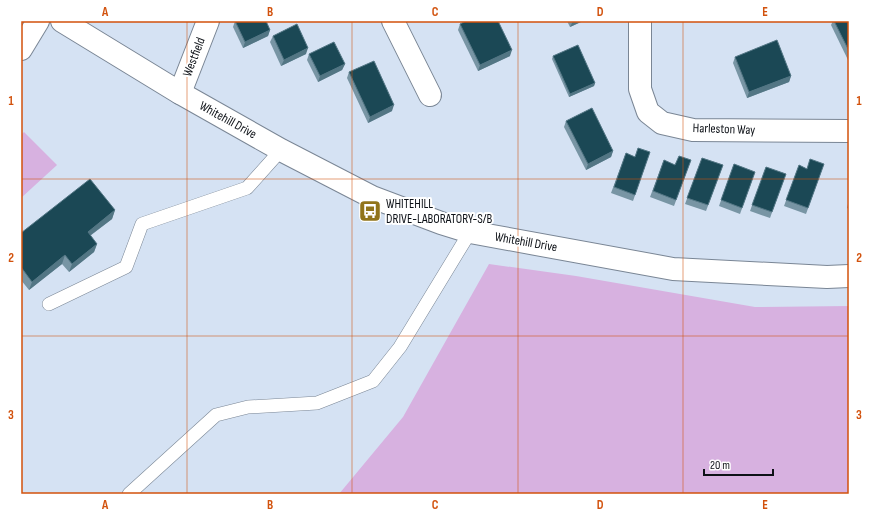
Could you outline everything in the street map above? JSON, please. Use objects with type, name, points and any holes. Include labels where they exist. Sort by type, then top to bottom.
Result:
[{"type":"street","points":[[21,49],[38,21]]},
{"type":"street","name":"Whitehill Drive","points":[[62,21],[180,93],[281,150],[372,197],[441,223],[470,232],[673,269],[827,277],[849,276]]},
{"type":"street","name":"Westfield","points":[[180,93],[208,21]]},
{"type":"street","points":[[393,21],[430,95]]},
{"type":"street","name":"Harleston Way","points":[[640,21],[640,89],[648,112],[662,123],[693,130],[849,131]]},
{"type":"lane","points":[[49,304],[126,267],[142,224],[247,188],[281,150]]},
{"type":"lane","points":[[129,494],[216,415],[248,407],[317,403],[373,381],[400,346],[470,232]]},
{"type":"shaded area","points":[[24,132],[57,165],[21,198],[21,135]]},
{"type":"shaded area","points":[[489,264],[576,276],[755,307],[849,306],[849,494],[339,494],[403,417]]},
{"type":"building","points":[[235,21],[266,21],[270,30],[245,42]]},
{"type":"building","points":[[466,21],[498,21],[512,50],[480,65],[460,24]]},
{"type":"building","points":[[834,21],[849,21],[849,51]]},
{"type":"building","points":[[297,24],[308,48],[284,60],[273,36]]},
{"type":"building","points":[[777,40],[791,76],[749,92],[735,57]]},
{"type":"building","points":[[334,42],[345,64],[320,76],[309,54]]},
{"type":"building","points":[[578,45],[595,83],[570,94],[553,56]]},
{"type":"building","points":[[374,61],[394,105],[370,117],[349,72]]},
{"type":"building","points":[[592,108],[613,151],[588,164],[566,121]]},
{"type":"building","points":[[638,148],[650,152],[635,195],[614,187],[626,153],[635,157]]},
{"type":"building","points":[[679,156],[691,160],[676,200],[653,191],[664,160],[675,165]]},
{"type":"building","points":[[702,158],[723,165],[708,205],[687,198]]},
{"type":"building","points":[[810,159],[824,164],[808,208],[786,200],[799,165],[807,169]]},
{"type":"building","points":[[734,164],[755,172],[742,208],[721,200]]},
{"type":"building","points":[[766,167],[786,174],[772,212],[752,205]]},
{"type":"building","points":[[90,179],[115,210],[88,232],[97,244],[72,264],[65,255],[32,282],[21,267],[21,233]]},
{"type":"place","name":"WHITEHILL DRIVE-LABORATORY-S/B","points":[[370,211]]}]
